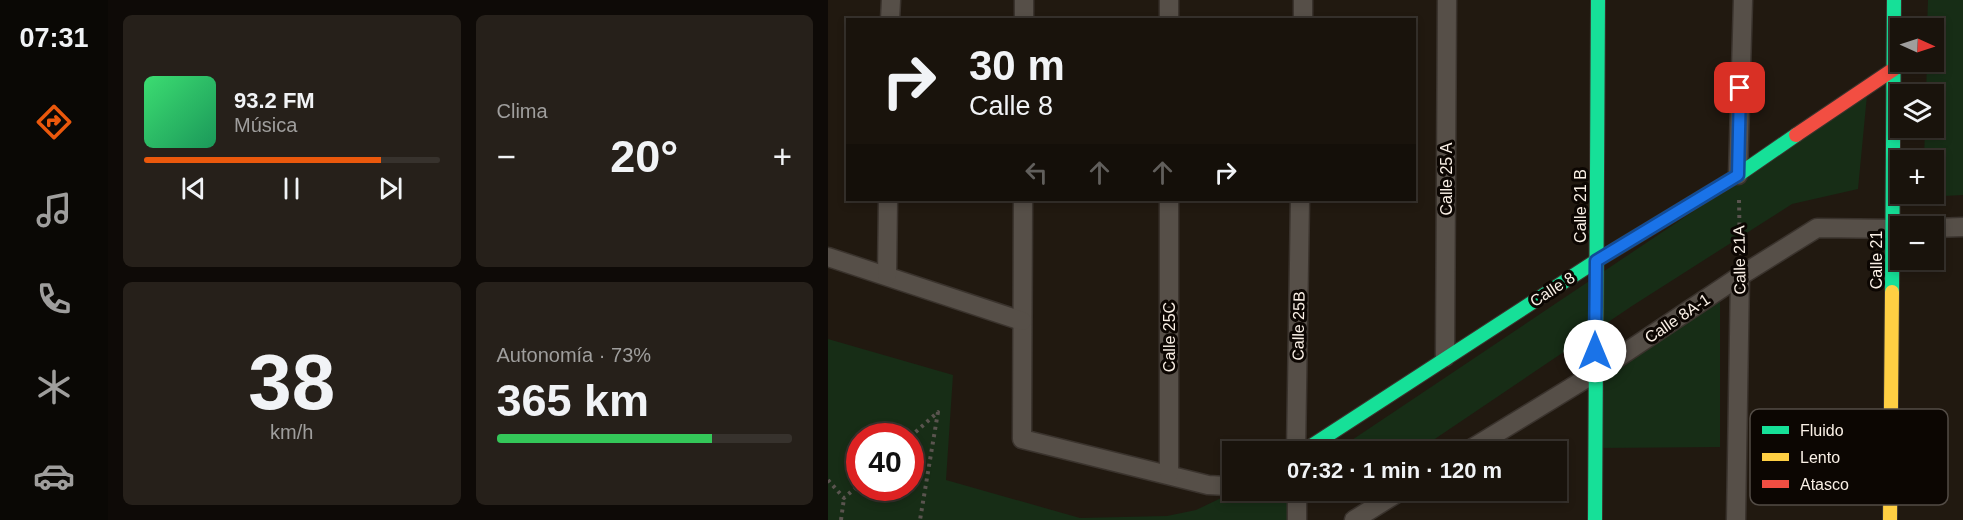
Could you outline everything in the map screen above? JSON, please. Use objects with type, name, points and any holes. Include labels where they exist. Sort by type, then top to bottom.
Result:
[{"type":"street","points":[[890,18],[891,0]]},
{"type":"street","points":[[1024,0],[1024,18]]},
{"type":"street","points":[[1169,0],[1169,18]]},
{"type":"street","points":[[1303,0],[1303,18]]},
{"type":"street","name":"Calle 25 A","points":[[1445,357],[1447,0]]},
{"type":"street","name":"Calle 21 B","points":[[1595,520],[1598,0]]},
{"type":"street","points":[[1738,175],[1743,0]]},
{"type":"street","name":"Calle 21","points":[[1894,0],[1894,18]]},
{"type":"street","name":"Calle 8","points":[[1319,441],[1596,261],[1738,175],[1890,72]]},
{"type":"street","name":"Calle 21","points":[[1894,72],[1896,216]]},
{"type":"street","points":[[887,276],[888,201]]},
{"type":"street","points":[[1023,201],[1022,439],[1208,485],[1222,486]]},
{"type":"street","name":"Calle 25C","points":[[1169,201],[1169,474]]},
{"type":"street","name":"Calle 25B","points":[[1296,441],[1300,201]]},
{"type":"street","points":[[1944,228],[1963,227]]},
{"type":"street","name":"Calle 8A-1","points":[[1484,441],[1595,374],[1740,276],[1817,228],[1890,230]]},
{"type":"street","points":[[828,257],[1022,321]]},
{"type":"street","name":"Calle 21","points":[[1892,409],[1895,270]]},
{"type":"street","name":"Calle 21A","points":[[1736,520],[1740,276]]},
{"type":"street","points":[[1297,501],[1297,520]]},
{"type":"street","points":[[1354,520],[1384,501]]},
{"type":"street","name":"Calle 21","points":[[1890,505],[1890,520]]},
{"type":"path","name":"Calle 21A","points":[[1738,175],[1740,276]]},
{"type":"path","points":[[924,424],[938,412],[924,496]]},
{"type":"path","points":[[828,480],[844,498],[841,520]]},
{"type":"path","points":[[920,520],[923,501]]},
{"type":"green space","points":[[1928,0],[1963,0],[1963,195],[1944,196],[1944,150],[1924,150],[1925,138],[1944,138],[1944,84],[1926,84],[1927,72],[1944,72],[1944,18],[1927,18]]},
{"type":"green space","points":[[1867,95],[1858,189],[1792,204],[1632,306],[1432,441],[1350,441]]},
{"type":"green space","points":[[1720,297],[1720,447],[1596,448],[1596,376]]},
{"type":"green space","points":[[828,339],[953,375],[946,480],[1080,518],[1167,516],[1196,510],[1222,498],[1222,501],[1290,501],[1289,520],[828,520]]},
{"type":"traffic: fast","points":[[1595,520],[1598,0]]},
{"type":"traffic: fast","points":[[1892,292],[1894,0]]},
{"type":"traffic: fast","points":[[1319,441],[1596,261],[1738,175],[1796,135]]},
{"type":"traffic: slow","points":[[1891,409],[1892,292]]},
{"type":"traffic: slow","points":[[1890,505],[1890,520]]},
{"type":"traffic: jam","points":[[1796,135],[1890,72]]},
{"type":"route","points":[[1595,351],[1596,261],[1738,175],[1740,88]]}]
